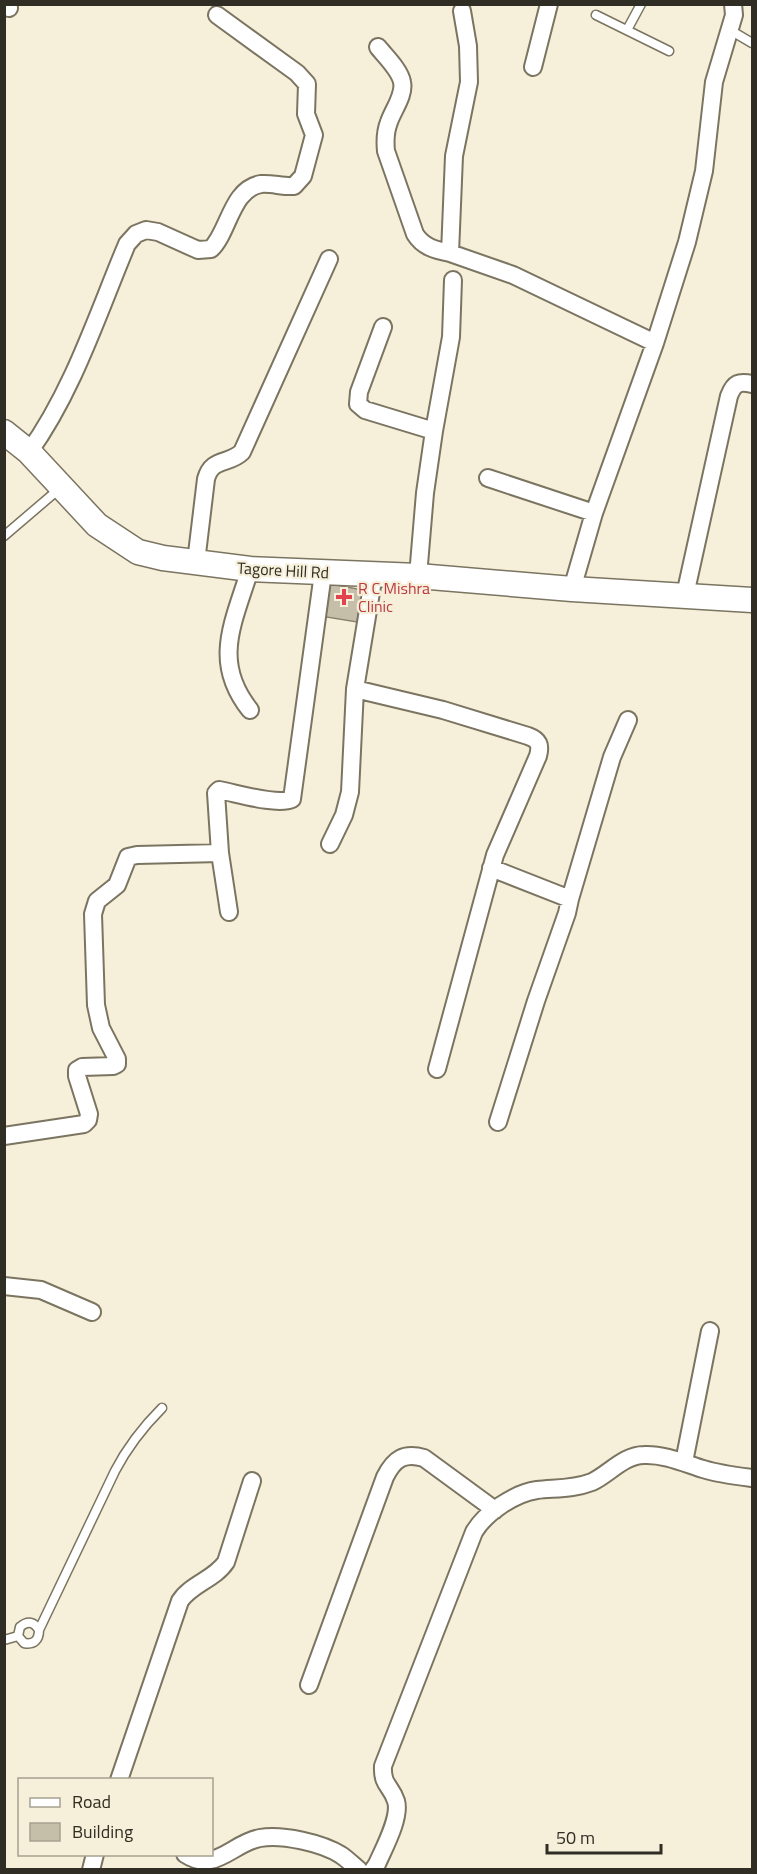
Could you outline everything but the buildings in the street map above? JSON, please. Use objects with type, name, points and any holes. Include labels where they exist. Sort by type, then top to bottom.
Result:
[{"type":"main road","name":"Tagore Hill Rd","points":[[4,432],[29,452],[97,525],[138,552],[163,558],[250,569],[418,576],[572,590],[753,600]]},
{"type":"street","points":[[533,67],[549,4]]},
{"type":"street","points":[[572,590],[594,513],[655,343],[687,242],[704,171],[714,82],[734,15],[733,4]]},
{"type":"street","points":[[450,253],[454,156],[469,82],[468,46],[462,11]]},
{"type":"street","points":[[29,452],[44,431],[66,389],[127,244],[136,234],[146,230],[158,232],[198,250],[211,249],[217,243],[237,202],[247,190],[258,185],[294,186],[303,176],[314,135],[306,114],[307,84],[303,78],[217,15]]},
{"type":"street","points":[[378,47],[399,74],[402,82],[400,96],[388,124],[386,151],[415,234],[420,242],[513,275],[655,343]]},
{"type":"street","points":[[196,562],[210,469],[218,463],[236,458],[242,452],[329,259]]},
{"type":"street","points":[[418,576],[425,493],[451,337],[453,280]]},
{"type":"street","points":[[383,327],[359,392],[358,404],[365,410],[434,431]]},
{"type":"street","points":[[686,595],[729,396],[735,384],[739,382],[753,384]]},
{"type":"street","points":[[488,478],[594,513]]},
{"type":"street","points":[[250,569],[228,641],[228,665],[237,694],[250,710]]},
{"type":"street","points":[[229,912],[220,853],[216,793],[217,791],[287,801],[292,799],[323,573]]},
{"type":"street","points":[[330,844],[344,815],[350,792],[355,689],[374,574]]},
{"type":"street","points":[[355,689],[443,710],[528,736],[538,741],[540,750],[491,868],[437,1069]]},
{"type":"street","points":[[498,1122],[536,1001],[567,913],[612,757],[628,720]]},
{"type":"street","points":[[4,1136],[84,1124],[89,1114],[77,1070],[82,1067],[117,1064],[117,1059],[101,1028],[96,1005],[93,914],[97,901],[117,885],[129,857],[220,853]]},
{"type":"street","points":[[491,868],[570,899]]},
{"type":"street","points":[[4,1286],[41,1290],[92,1312]]},
{"type":"street","points":[[684,1462],[710,1331]]},
{"type":"street","points":[[309,1685],[385,1477],[393,1463],[404,1456],[424,1458],[498,1509]]},
{"type":"street","points":[[373,1869],[394,1823],[397,1810],[393,1794],[384,1782],[383,1766],[474,1532],[483,1519],[519,1495],[591,1482],[634,1456],[654,1456],[721,1473],[753,1478]]},
{"type":"street","points":[[119,1778],[180,1601],[185,1594],[218,1572],[226,1562],[252,1481]]},
{"type":"street","points":[[188,1856],[197,1862],[209,1862],[259,1838],[282,1838],[325,1847],[359,1869]]},
{"type":"lane","points":[[627,30],[640,4]]},
{"type":"lane","points":[[596,15],[669,51]]},
{"type":"lane","points":[[730,30],[753,43]]},
{"type":"lane","points":[[4,536],[61,486]]},
{"type":"lane","points":[[18,1636],[24,1643],[34,1643],[37,1640],[39,1630],[127,1447],[162,1408]]},
{"type":"lane","points":[[18,1636],[20,1627],[28,1622],[33,1623],[39,1630]]},
{"type":"lane","points":[[4,1640],[18,1636]]},
{"type":"place","name":"R C Mishra Clinic","points":[[344,597]]}]
